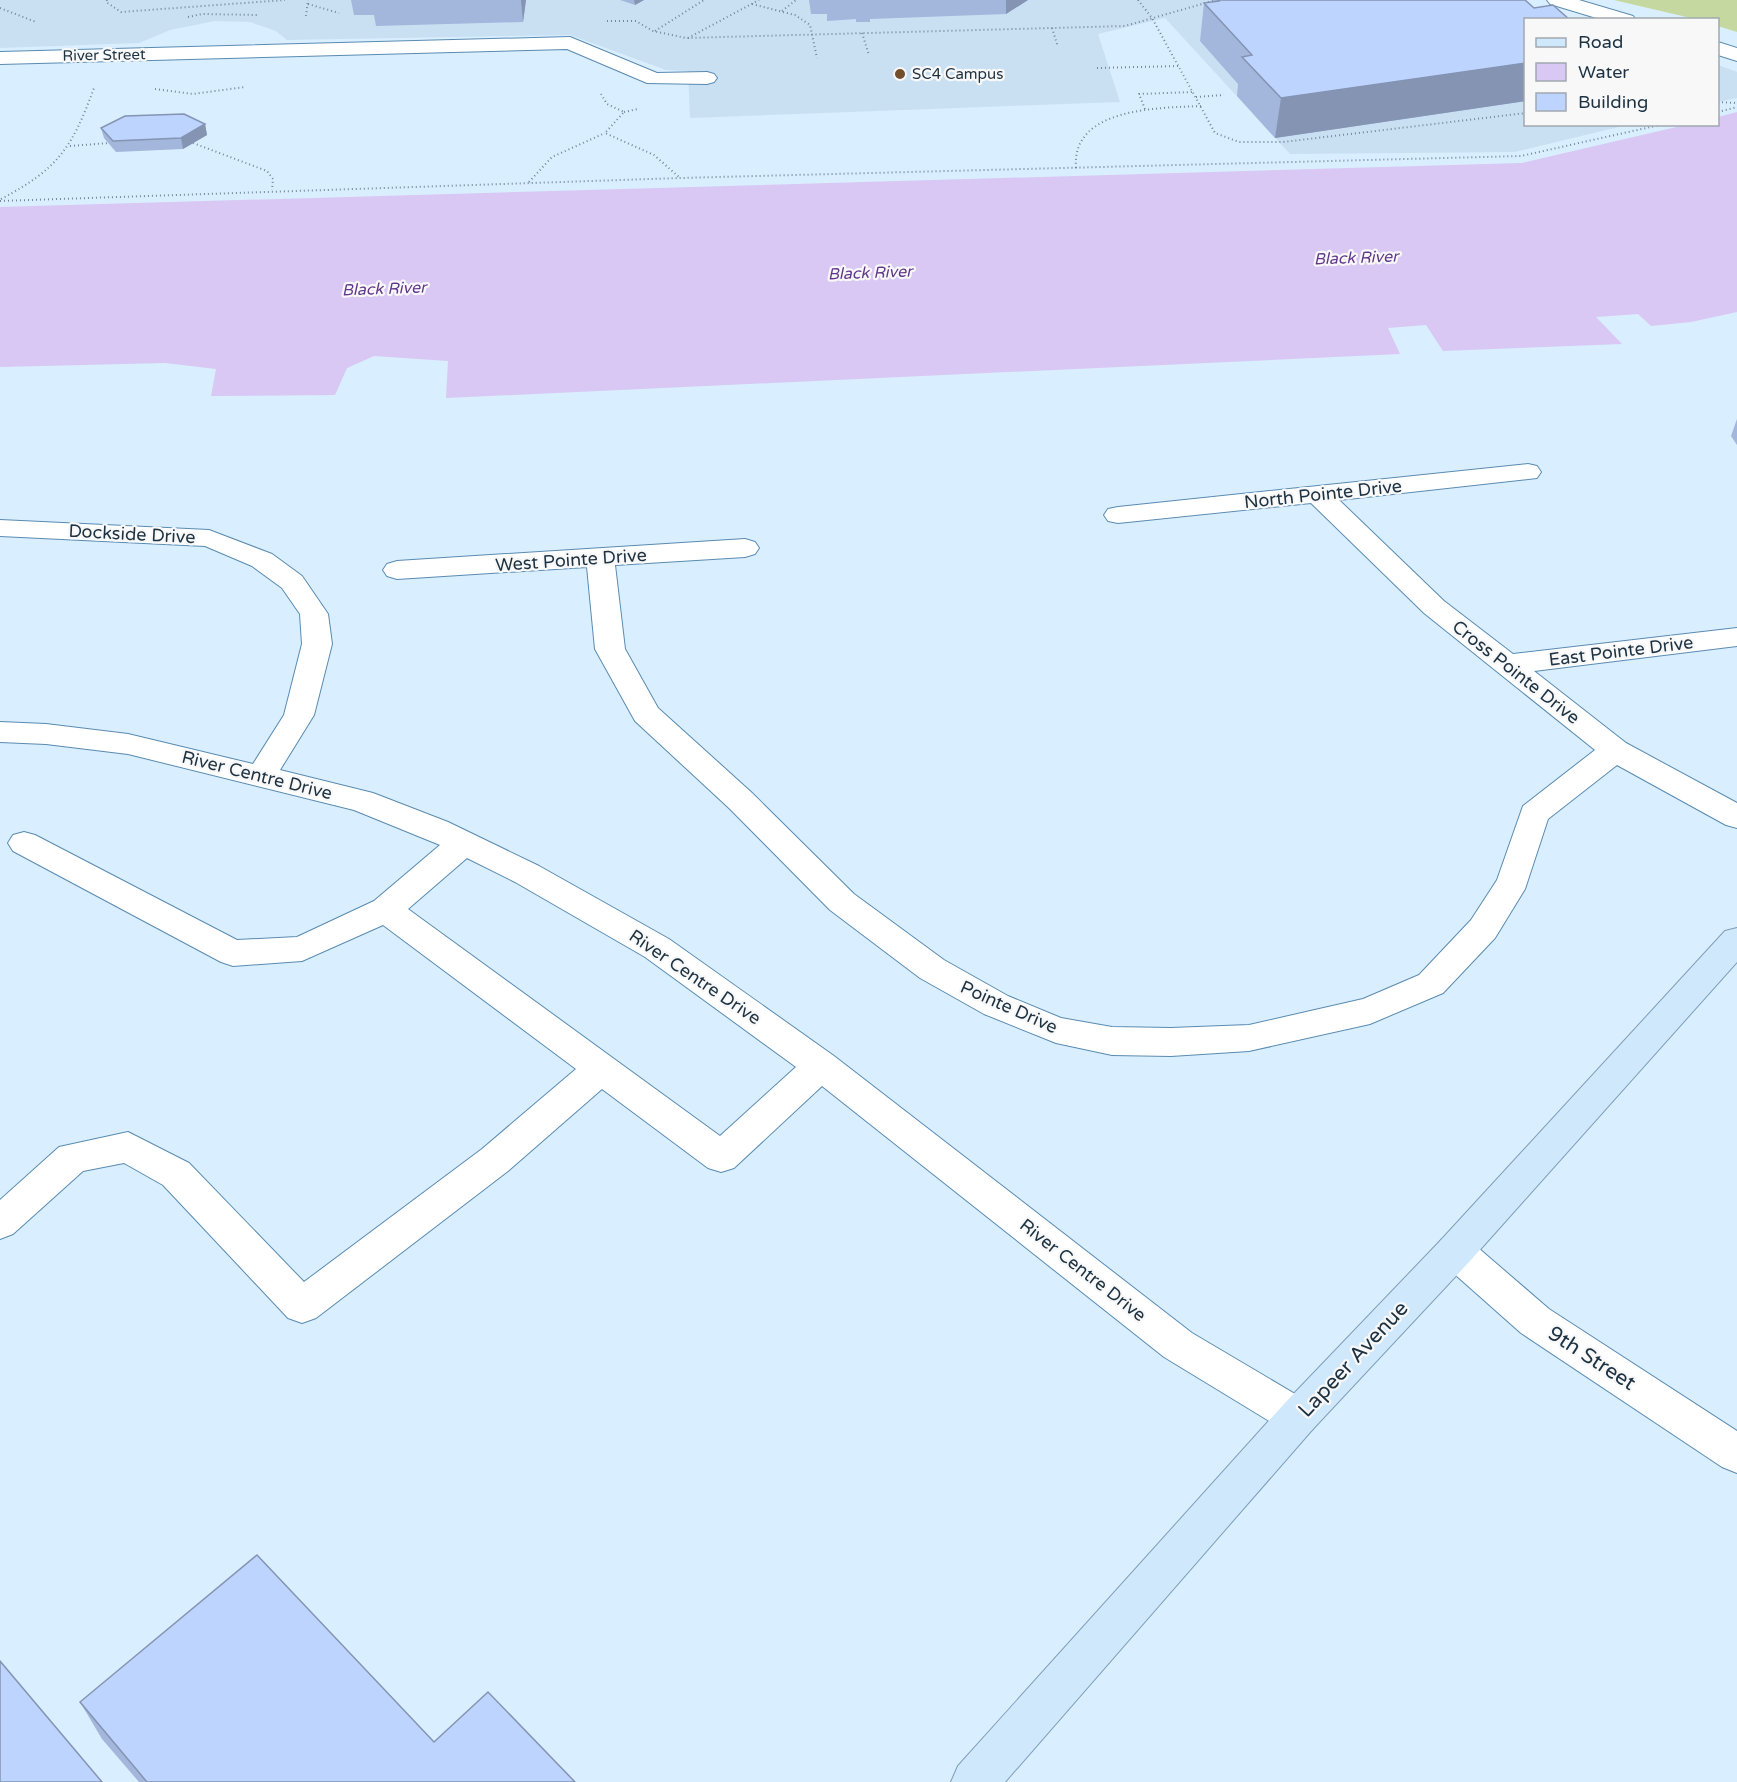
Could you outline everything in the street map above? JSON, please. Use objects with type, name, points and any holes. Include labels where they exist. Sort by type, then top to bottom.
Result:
[{"type":"main road","name":"Lapeer Avenue","points":[[974,1782],[1298,1417],[1455,1251],[1737,940]]},
{"type":"street","points":[[1557,0],[1619,18]]},
{"type":"street","name":"River Street","points":[[7,58],[570,43],[654,79],[708,78]]},
{"type":"street","points":[[1719,48],[1737,55]]},
{"type":"street","points":[[3,81],[7,58]]},
{"type":"street","name":"North Pointe Drive","points":[[1118,515],[1528,472]]},
{"type":"street","name":"Cross Pointe Drive","points":[[1318,495],[1434,607],[1616,750],[1737,817]]},
{"type":"street","name":"Dockside Drive","points":[[0,528],[208,538],[262,560],[292,582],[314,615],[317,644],[299,715],[262,775]]},
{"type":"street","name":"West Pointe Drive","points":[[398,570],[600,559],[745,548]]},
{"type":"street","name":"Pointe Drive","points":[[600,559],[610,649],[646,714],[740,800],[842,902],[932,969],[996,1005],[1056,1030],[1100,1038],[1171,1042],[1249,1038],[1370,1011],[1431,984],[1483,929],[1513,881],[1534,814],[1616,750]]},
{"type":"street","name":"East Pointe Drive","points":[[1505,664],[1737,637]]},
{"type":"street","name":"River Centre Drive","points":[[0,732],[46,734],[128,744],[363,801],[464,843],[527,874],[657,948],[821,1066],[1178,1345],[1298,1417]]},
{"type":"street","points":[[24,843],[233,953],[302,949],[386,910],[464,843]]},
{"type":"street","points":[[386,910],[721,1158],[821,1066]]},
{"type":"street","points":[[0,1223],[72,1158],[128,1147],[176,1174],[302,1306],[495,1160],[602,1068]]},
{"type":"street","name":"9th Street","points":[[1455,1251],[1535,1321],[1737,1454]]},
{"type":"path","points":[[107,0],[106,2],[121,12],[285,0]]},
{"type":"path","points":[[654,31],[704,0]]},
{"type":"path","points":[[686,38],[759,0]]},
{"type":"path","points":[[782,11],[796,0]]},
{"type":"path","points":[[1138,0],[1152,18],[1215,133],[1222,138],[1248,144],[1283,142],[1524,113]]},
{"type":"path","points":[[529,183],[537,168],[567,147],[604,133],[624,112],[607,104],[581,64],[577,46],[581,22],[636,21],[642,27],[686,38],[1125,26],[1216,0]]},
{"type":"path","points":[[752,4],[782,11],[804,20],[810,25],[817,58]]},
{"type":"path","points":[[200,6],[202,14]]},
{"type":"path","points":[[1052,28],[1058,47]]},
{"type":"path","points":[[862,33],[869,56]]},
{"type":"path","points":[[0,200],[34,182],[56,163],[79,131],[98,78],[118,76],[124,55]]},
{"type":"path","points":[[1097,68],[1179,66]]},
{"type":"path","points":[[1144,109],[1139,94],[1192,92]]},
{"type":"path","points":[[1196,97],[1224,95]]},
{"type":"path","points":[[1719,102],[1737,105]]},
{"type":"path","points":[[1719,112],[1737,105]]},
{"type":"path","points":[[1077,168],[1074,160],[1078,145],[1092,129],[1123,115],[1144,109],[1201,106]]},
{"type":"path","points":[[0,200],[680,178],[1521,156],[1655,126]]},
{"type":"path","points":[[604,133],[641,145],[667,162],[680,178]]},
{"type":"path","points":[[69,146],[109,143]]},
{"type":"path","points":[[193,143],[267,171],[273,178],[272,190]]},
{"type":"shaded area","name":"SC4 Campus","points":[[0,0],[1491,0],[1524,19],[1524,126],[1623,126],[1515,152],[1290,154],[1165,18],[1098,34],[1120,102],[690,118],[688,71],[666,70],[570,35],[287,40],[276,31],[250,22],[215,21],[170,30],[139,43],[0,48]]},
{"type":"shaded area","points":[[1719,65],[1737,72],[1737,98],[1719,102]]},
{"type":"green space","points":[[1614,0],[1737,0],[1737,32],[1719,26],[1719,18],[1691,18]]},
{"type":"water","name":"Black River","points":[[1737,112],[1737,312],[1691,322],[1651,326],[1638,314],[1596,317],[1622,344],[1443,351],[1426,325],[1388,328],[1400,354],[446,398],[448,361],[374,356],[347,368],[335,395],[211,396],[216,369],[165,363],[0,367],[0,207],[1522,163],[1681,126],[1719,126],[1719,117]]},
{"type":"building","points":[[1525,0],[1534,8],[1553,5],[1568,18],[1524,18],[1524,63],[1281,98],[1242,57],[1252,55],[1204,3],[1219,1]]},
{"type":"building","points":[[184,114],[205,124],[181,138],[113,141],[101,128],[125,116]]},
{"type":"building","points":[[257,1555],[434,1742],[488,1692],[575,1782],[147,1782],[80,1702]]},
{"type":"building","points":[[0,1661],[102,1782],[0,1782]]},
{"type":"place","name":"SC4 Campus","points":[[900,74]]}]
